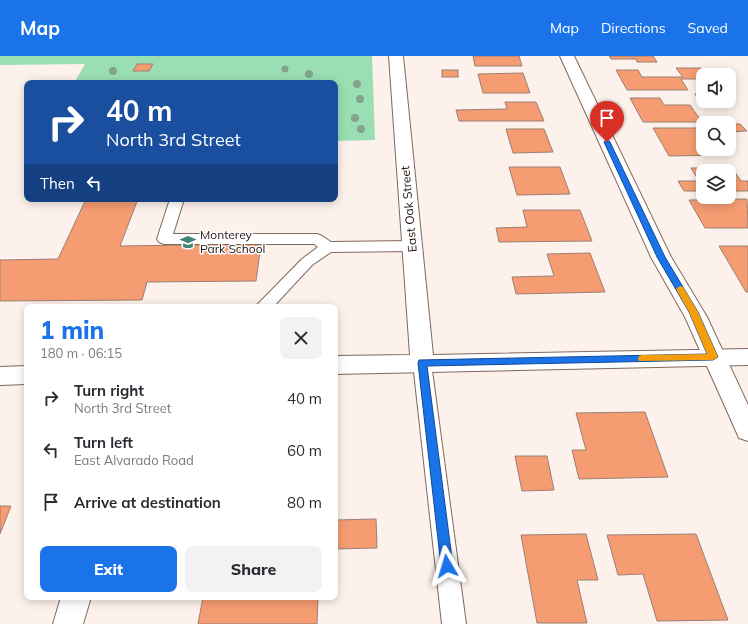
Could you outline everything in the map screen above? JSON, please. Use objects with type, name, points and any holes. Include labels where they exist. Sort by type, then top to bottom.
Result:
[{"type":"street","name":"East Oak Street","points":[[396,56],[422,363]]},
{"type":"street","points":[[567,56],[661,257],[694,312],[713,357],[748,430]]},
{"type":"street","points":[[338,365],[748,357]]},
{"type":"street","points":[[0,376],[24,375]]},
{"type":"street","points":[[68,624],[75,600]]},
{"type":"lane","points":[[176,202],[164,239],[318,239],[328,247]]},
{"type":"lane","points":[[266,304],[307,262],[328,247],[412,246]]},
{"type":"lane","points":[[422,363],[454,624]]},
{"type":"green space","points":[[0,56],[372,56],[375,140],[338,141],[338,80],[76,80],[85,64],[0,65]]},
{"type":"building","points":[[473,56],[519,56],[522,66],[475,66]]},
{"type":"building","points":[[609,56],[653,56],[657,62],[637,62],[636,59],[611,59]]},
{"type":"building","points":[[137,64],[153,64],[149,71],[133,71]]},
{"type":"building","points":[[676,68],[696,68],[696,79],[681,79],[688,90],[627,90],[616,70],[638,70],[642,77],[683,77]]},
{"type":"building","points":[[442,70],[458,70],[458,77],[442,77]]},
{"type":"building","points":[[523,73],[530,93],[483,93],[478,74]]},
{"type":"building","points":[[630,98],[660,98],[664,105],[690,105],[698,116],[696,116],[696,122],[643,122]]},
{"type":"building","points":[[505,102],[536,102],[544,121],[459,121],[456,110],[507,109]]},
{"type":"building","points":[[736,124],[740,124],[747,131],[736,132]]},
{"type":"building","points":[[653,128],[696,128],[696,156],[669,156]]},
{"type":"building","points":[[506,129],[544,129],[553,152],[513,153]]},
{"type":"building","points":[[509,167],[560,167],[570,194],[517,195]]},
{"type":"building","points":[[691,168],[696,168],[696,176]]},
{"type":"building","points":[[736,174],[741,181],[748,181],[748,191],[736,191]]},
{"type":"building","points":[[678,181],[696,181],[696,191],[684,191]]},
{"type":"building","points":[[736,199],[747,199],[748,228],[705,228],[689,200],[696,200],[696,204],[736,204]]},
{"type":"building","points":[[85,202],[137,202],[120,246],[261,244],[256,281],[147,282],[142,300],[0,301],[0,260],[58,259]]},
{"type":"building","points":[[523,210],[580,210],[592,241],[499,242],[496,228],[527,227]]},
{"type":"building","points":[[719,246],[748,246],[748,292],[746,292]]},
{"type":"building","points":[[590,253],[605,292],[516,294],[512,277],[554,276],[547,254]]},
{"type":"building","points":[[645,412],[668,477],[579,479],[572,450],[586,450],[576,413]]},
{"type":"building","points":[[515,456],[547,456],[554,490],[522,491]]},
{"type":"building","points":[[0,506],[11,506],[0,534]]},
{"type":"building","points":[[376,519],[377,548],[338,549],[338,520]]},
{"type":"building","points":[[586,534],[598,580],[577,580],[587,623],[537,623],[521,535]]},
{"type":"building","points":[[696,534],[728,620],[657,621],[643,574],[618,575],[607,535]]},
{"type":"building","points":[[202,600],[318,600],[317,624],[198,624]]},
{"type":"slow traffic","points":[[642,359],[713,357],[694,312],[680,289]]},
{"type":"place","name":"Monterey Park School","points":[[188,242]]},
{"type":"route","points":[[447,566],[422,363],[713,357],[694,312],[661,257],[607,142]]}]
